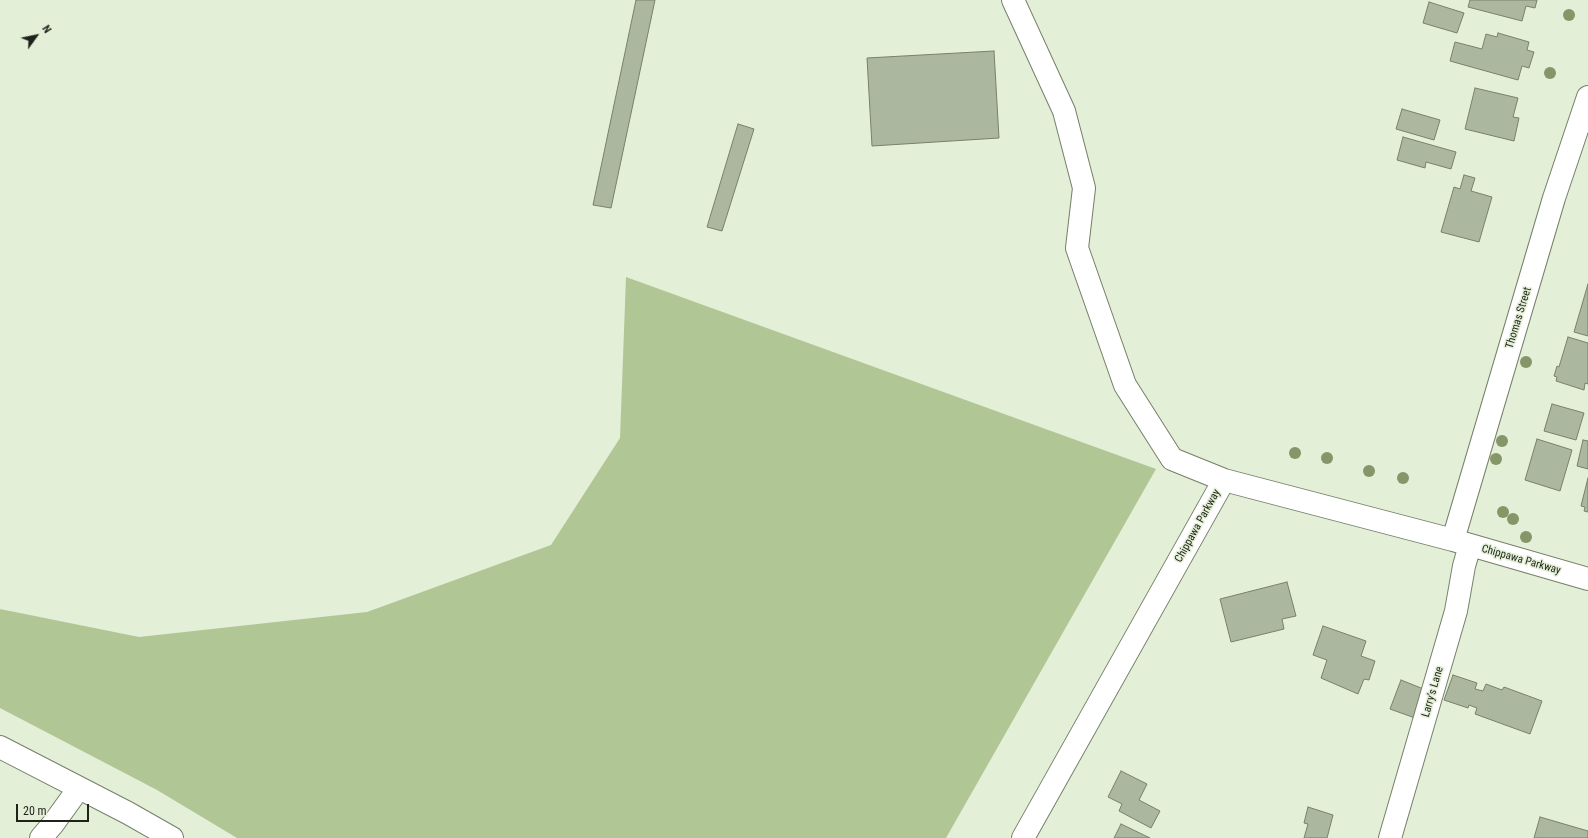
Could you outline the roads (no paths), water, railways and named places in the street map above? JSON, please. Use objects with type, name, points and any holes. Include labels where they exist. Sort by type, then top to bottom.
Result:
[{"type":"street","points":[[1013,0],[1064,111],[1084,188],[1077,248],[1124,385],[1172,459],[1224,480]]},
{"type":"street","name":"Thomas Street","points":[[1461,542],[1554,198],[1588,96]]},
{"type":"street","name":"Chippawa Parkway","points":[[1023,838],[1224,480],[1461,542],[1588,579]]},
{"type":"street","name":"Larry's Lane","points":[[1390,838],[1456,611],[1464,566],[1461,542]]},
{"type":"street","points":[[0,747],[172,838]]},
{"type":"street","points":[[41,838],[79,788]]}]
